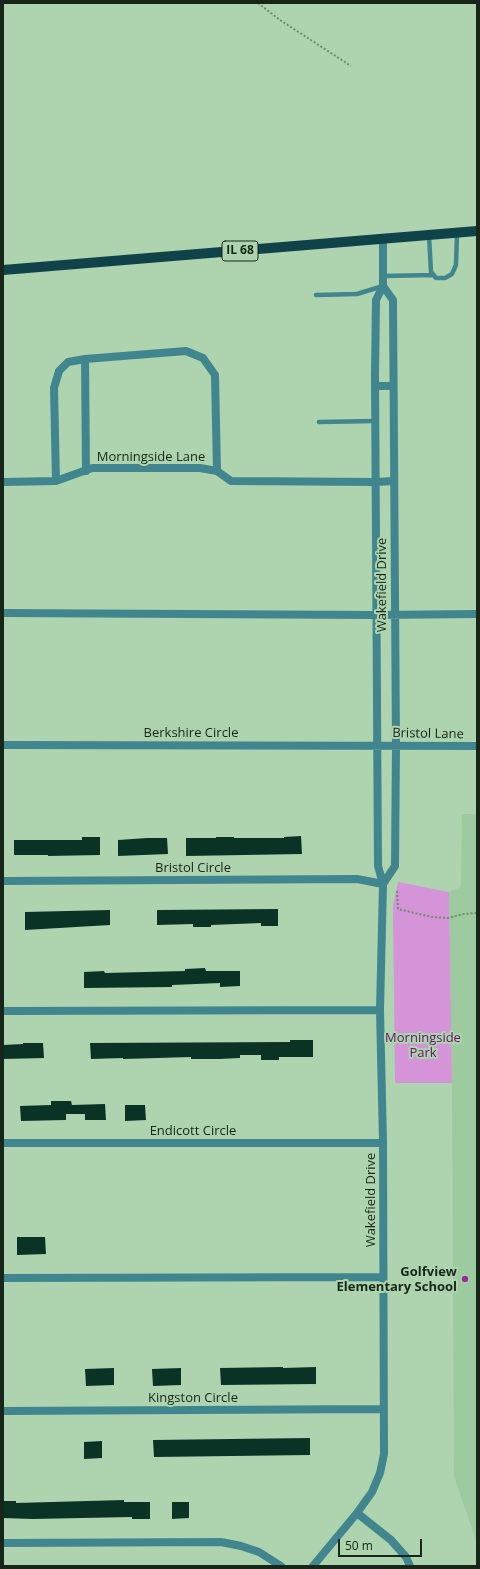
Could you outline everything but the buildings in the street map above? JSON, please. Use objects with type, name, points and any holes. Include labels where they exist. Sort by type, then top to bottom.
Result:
[{"type":"main road","name":"IL 68","points":[[3,270],[477,231]]},
{"type":"street","name":"Wakefield Drive","points":[[313,1566],[357,1513],[372,1492],[380,1473],[384,1454],[383,1143],[380,1010],[383,884],[378,866],[376,615],[376,300],[383,286],[383,239]]},
{"type":"street","name":"Wakefield Drive","points":[[383,286],[393,300],[396,745],[395,866],[383,884]]},
{"type":"street","points":[[56,482],[54,388],[60,371],[68,362],[85,359],[186,351],[203,358],[215,375],[217,470]]},
{"type":"street","points":[[85,359],[86,471]]},
{"type":"street","points":[[376,386],[393,386]]},
{"type":"street","name":"Morningside Lane","points":[[3,482],[56,482],[92,468],[200,468],[217,470],[231,481],[394,481]]},
{"type":"street","points":[[3,613],[376,615],[477,614]]},
{"type":"street","name":"Berkshire Circle","points":[[3,745],[378,745]]},
{"type":"street","name":"Bristol Lane","points":[[378,745],[477,746]]},
{"type":"street","name":"Bristol Circle","points":[[3,881],[357,879],[383,884]]},
{"type":"street","points":[[3,1011],[380,1010]]},
{"type":"street","name":"Endicott Circle","points":[[3,1143],[383,1143]]},
{"type":"street","points":[[3,1278],[383,1276]]},
{"type":"street","name":"Kingston Circle","points":[[3,1411],[384,1409]]},
{"type":"street","points":[[357,1513],[391,1540],[406,1557],[410,1566]]},
{"type":"street","points":[[3,1542],[221,1542],[241,1546],[259,1552],[281,1566]]},
{"type":"lane","points":[[428,235],[431,267],[434,275],[436,278],[445,278],[452,274],[455,270],[456,233]]},
{"type":"lane","points":[[383,276],[434,275]]},
{"type":"lane","points":[[316,295],[357,294],[383,286]]},
{"type":"lane","points":[[319,422],[376,421]]},
{"type":"path","points":[[258,3],[280,20],[351,66]]},
{"type":"path","points":[[397,891],[398,909],[432,917],[448,918],[464,914],[477,913]]},
{"type":"shaded area","name":"Golfview Elementary School","points":[[462,814],[477,814],[477,1543],[454,1476],[452,1083],[449,892],[461,887]]},
{"type":"green space","name":"Morningside Park","points":[[398,882],[449,892],[452,1083],[395,1083],[393,906]]},
{"type":"place","name":"Golfview Elementary School","points":[[465,1279]]}]
